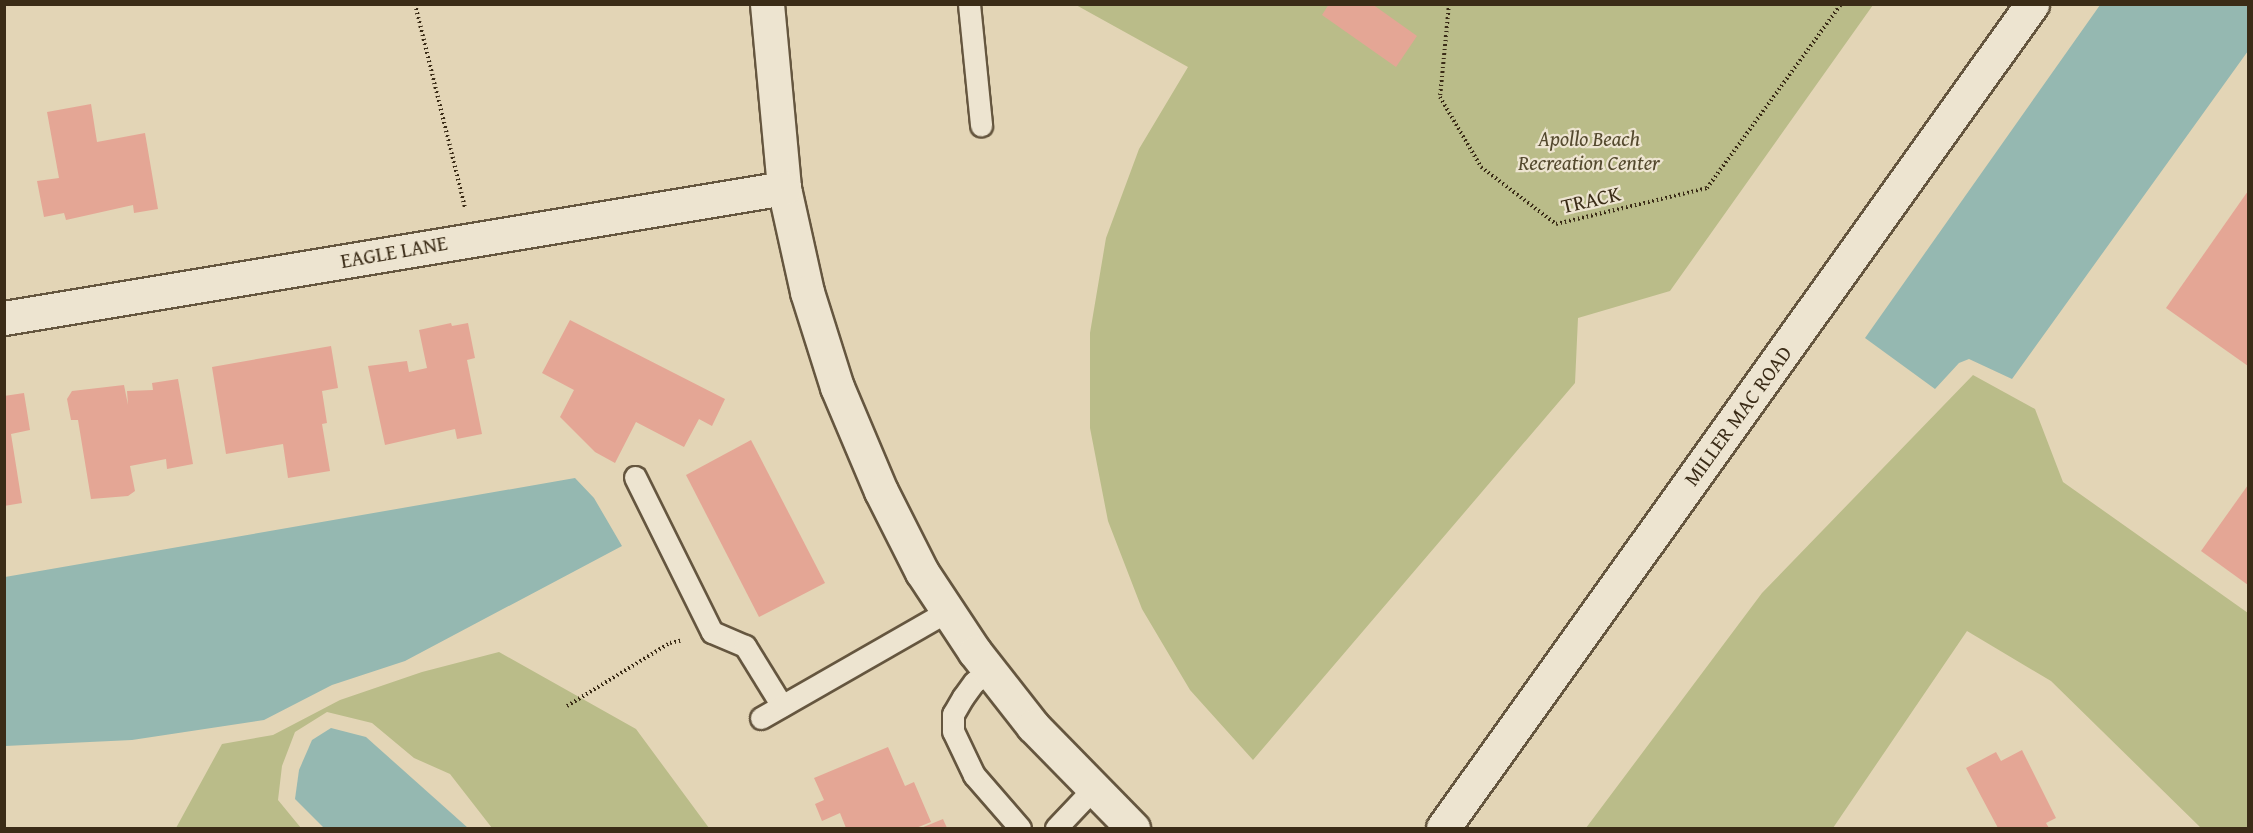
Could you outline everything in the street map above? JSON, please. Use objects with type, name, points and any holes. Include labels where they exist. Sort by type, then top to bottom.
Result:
[{"type":"street","points":[[767,4],[784,188],[807,292],[837,387],[881,491],[922,572],[991,671],[1033,726],[1092,790],[1133,828]]},
{"type":"street","name":"MILLER MAC ROAD","points":[[1443,828],[2032,4]]},
{"type":"street","name":"EAGLE LANE","points":[[4,318],[784,188]]},
{"type":"lane","points":[[969,4],[981,124]]},
{"type":"lane","points":[[635,477],[712,632],[745,646],[782,706]]},
{"type":"lane","points":[[761,718],[948,611]]},
{"type":"lane","points":[[991,671],[974,682],[963,697],[953,714],[953,731],[974,775],[1020,828]]},
{"type":"lane","points":[[1056,828],[1092,790]]},
{"type":"path","points":[[415,4],[467,213],[493,235]]},
{"type":"path","name":"TRACK","points":[[1449,4],[1440,97],[1482,167],[1556,224],[1707,189],[1841,4]]},
{"type":"path","points":[[567,706],[583,693],[670,643]]},
{"type":"green space","name":"Apollo Beach Recreation Center","points":[[1076,5],[1873,5],[1670,291],[1578,318],[1575,383],[1253,760],[1190,690],[1142,609],[1108,521],[1090,428],[1090,333],[1106,238],[1139,149],[1188,67]]},
{"type":"green space","points":[[1973,375],[2035,409],[2063,482],[2248,613],[2248,828],[2201,828],[2051,681],[1967,631],[1833,828],[1586,828],[1762,593]]},
{"type":"green space","points":[[499,652],[636,729],[709,828],[492,828],[450,774],[414,758],[372,723],[327,712],[295,732],[282,766],[278,800],[301,828],[176,828],[222,744],[273,735],[340,700],[422,672]]},
{"type":"water","points":[[2100,5],[2248,5],[2248,51],[2012,379],[1969,359],[1959,363],[1935,389],[1865,338]]},
{"type":"water","points":[[575,478],[594,498],[622,546],[405,661],[332,685],[264,720],[132,740],[5,746],[5,577]]},
{"type":"water","points":[[331,728],[366,737],[468,828],[324,828],[295,799],[299,770],[312,740]]},
{"type":"building","points":[[1329,4],[1372,4],[1417,36],[1396,67],[1322,15]]},
{"type":"building","points":[[91,104],[97,142],[145,133],[158,209],[134,213],[133,205],[66,220],[64,213],[44,217],[37,181],[59,178],[47,112]]},
{"type":"building","points":[[2248,191],[2248,366],[2166,308]]},
{"type":"building","points":[[570,320],[725,399],[712,426],[699,419],[684,447],[636,422],[615,463],[595,452],[560,417],[574,390],[542,373]]},
{"type":"building","points":[[451,323],[452,326],[468,323],[475,358],[467,360],[482,434],[457,439],[455,429],[385,445],[368,366],[407,361],[409,372],[427,368],[419,330]]},
{"type":"building","points":[[331,346],[338,388],[322,391],[327,423],[322,424],[330,471],[288,478],[283,444],[226,454],[212,367]]},
{"type":"building","points":[[178,379],[193,464],[167,469],[166,459],[130,466],[135,491],[128,496],[91,499],[78,420],[71,420],[67,399],[72,391],[124,385],[128,405],[127,391],[153,390],[152,383]]},
{"type":"building","points":[[24,393],[30,430],[11,434],[22,503],[4,506],[4,396]]},
{"type":"building","points":[[751,440],[825,583],[759,617],[686,475]]},
{"type":"building","points":[[2248,485],[2248,585],[2201,551]]},
{"type":"building","points":[[888,747],[905,786],[914,782],[931,822],[916,828],[846,828],[840,813],[822,821],[815,804],[824,800],[814,778]]},
{"type":"building","points":[[2022,750],[2056,818],[2046,823],[2049,828],[1998,828],[1966,768],[1996,752],[2001,761]]},
{"type":"building","points":[[943,819],[947,828],[921,828]]}]
